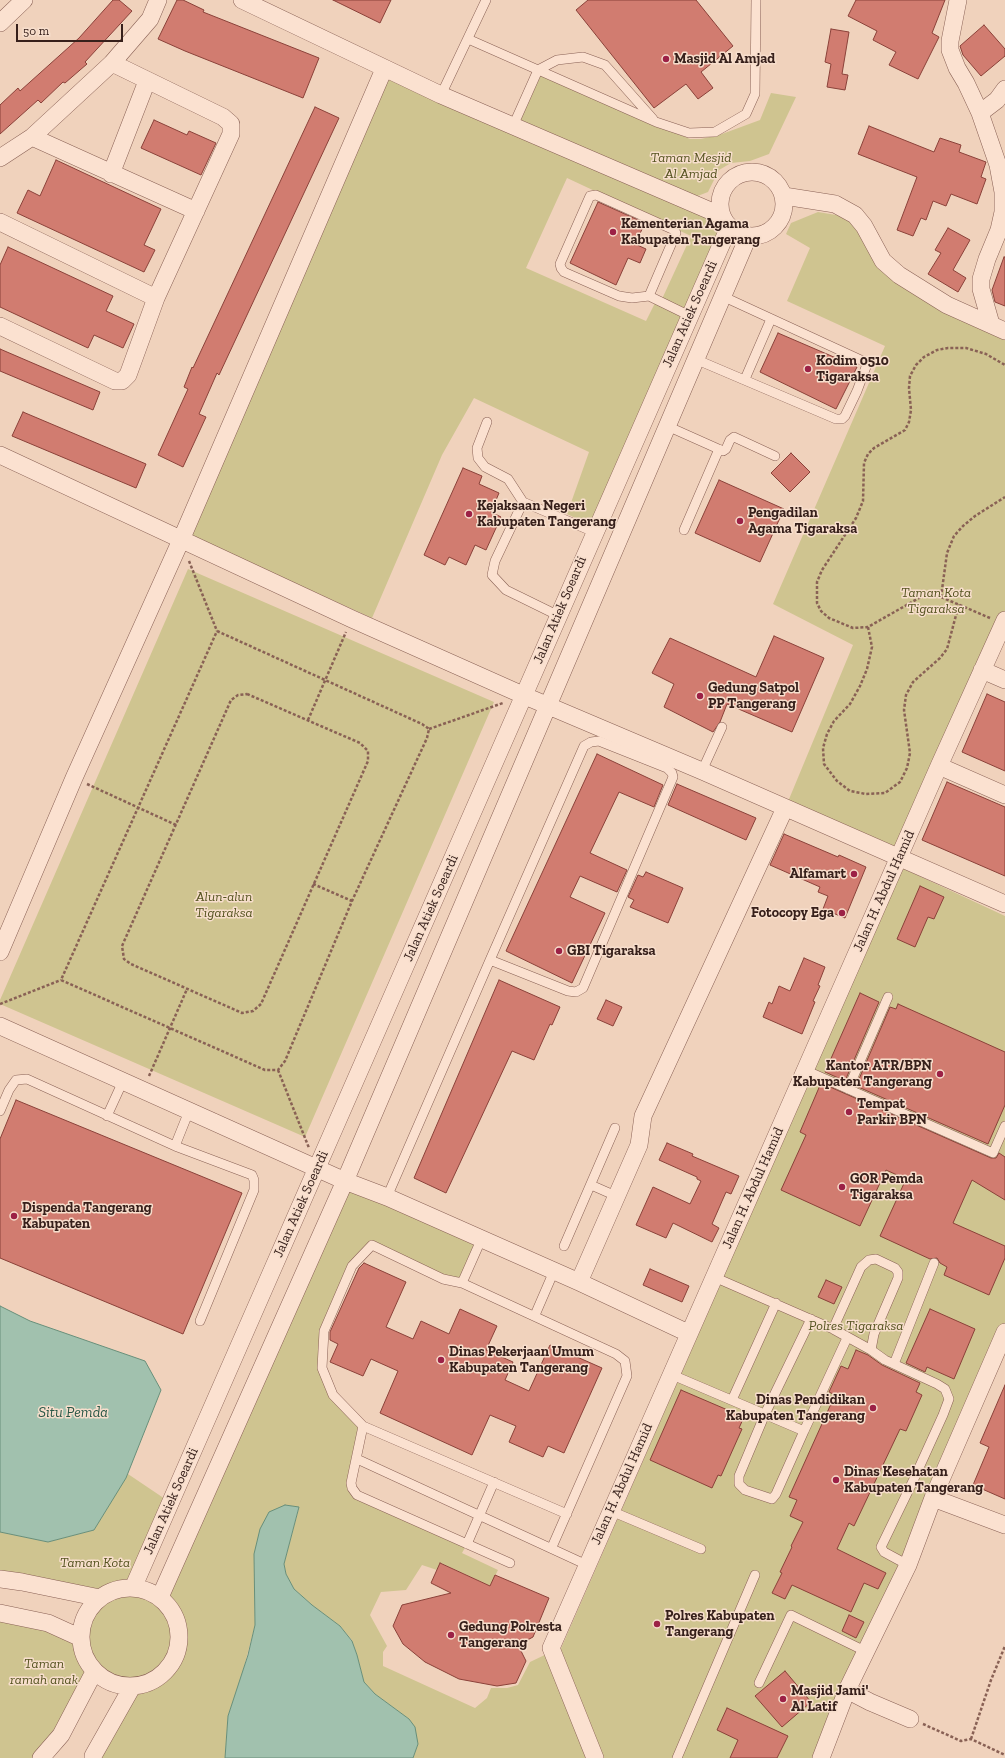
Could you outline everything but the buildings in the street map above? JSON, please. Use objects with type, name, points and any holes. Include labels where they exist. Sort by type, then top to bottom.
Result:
[{"type":"street","points":[[0,23],[24,0]]},
{"type":"street","points":[[0,158],[32,137],[112,63],[150,19],[158,0]]},
{"type":"street","points":[[242,0],[384,69],[724,221],[748,237],[764,235],[777,226],[784,211],[784,196],[778,184],[768,176],[756,172],[743,172],[731,178],[723,188],[719,201],[724,221]]},
{"type":"street","points":[[958,0],[950,41],[950,50],[957,68],[980,113],[998,165],[1003,192],[1004,212],[981,279],[982,289],[998,327]]},
{"type":"street","points":[[0,326],[115,382],[122,381],[128,375],[156,298],[231,134],[231,124],[223,117],[112,63]]},
{"type":"street","points":[[0,952],[74,778],[181,540],[384,69]]},
{"type":"street","points":[[111,174],[147,81]]},
{"type":"street","points":[[980,113],[997,100],[1005,89]]},
{"type":"street","points":[[32,137],[111,174],[196,211]]},
{"type":"street","points":[[784,196],[835,204],[854,215],[864,226],[883,261],[899,275],[923,291],[947,304],[998,327]]},
{"type":"street","name":"Jalan Atiek Soeardi","points":[[133,1588],[524,696],[557,615],[690,316],[724,221]]},
{"type":"street","points":[[0,222],[156,298]]},
{"type":"street","name":"Jalan Atiek Soeardi","points":[[160,1597],[345,1181],[748,237]]},
{"type":"street","points":[[0,455],[352,619],[524,696],[702,771],[1005,904]]},
{"type":"street","name":"Jalan H. Abdul Hamid","points":[[595,1758],[550,1648],[898,857],[1004,622]]},
{"type":"street","points":[[982,670],[1005,680]]},
{"type":"street","points":[[939,766],[1005,795]]},
{"type":"street","points":[[578,1282],[639,1145],[644,1116],[785,808]]},
{"type":"street","points":[[0,1026],[345,1181],[387,1197],[578,1282],[688,1333]]},
{"type":"street","points":[[821,1758],[847,1690],[867,1652],[908,1565],[933,1498],[1005,1332]]},
{"type":"street","points":[[933,1498],[1005,1525]]},
{"type":"street","points":[[0,1579],[100,1598]]},
{"type":"street","points":[[133,1588],[147,1591],[160,1597],[173,1612],[179,1628],[180,1645],[174,1661],[163,1675],[149,1683],[132,1687],[116,1685],[94,1672],[83,1654],[80,1638],[82,1623],[89,1609],[100,1598],[114,1590],[133,1588]]},
{"type":"street","points":[[0,1613],[48,1623],[80,1638]]},
{"type":"street","points":[[41,1758],[61,1735],[94,1672]]},
{"type":"street","points":[[93,1758],[132,1687]]},
{"type":"street","points":[[847,1690],[870,1702],[910,1718]]},
{"type":"lane","points":[[442,95],[486,0]]},
{"type":"lane","points":[[468,39],[656,122],[689,133],[715,132],[746,114],[755,94],[756,0]]},
{"type":"lane","points":[[514,126],[538,70],[558,60],[583,57],[605,65],[656,122]]},
{"type":"lane","points":[[649,296],[676,233],[674,230],[596,194],[590,196],[560,264],[564,272],[619,296],[632,298],[649,296],[690,316]]},
{"type":"lane","points":[[695,359],[836,419],[842,419],[845,416],[857,391],[866,363],[722,296]]},
{"type":"lane","points":[[745,379],[771,319]]},
{"type":"lane","points":[[487,422],[477,448],[478,458],[485,467],[508,479],[523,502],[594,532]]},
{"type":"lane","points":[[667,426],[725,451],[730,440],[734,437],[775,456]]},
{"type":"lane","points":[[684,530],[719,449]]},
{"type":"lane","points":[[523,502],[494,561],[492,575],[506,590],[557,615]]},
{"type":"lane","points":[[702,771],[722,727]]},
{"type":"lane","points":[[387,1197],[490,960],[584,746],[591,742],[599,741],[667,768],[672,772],[673,778],[582,988],[576,992],[568,991],[490,960]]},
{"type":"lane","points":[[848,1089],[888,998]]},
{"type":"lane","points":[[805,1070],[993,1153],[1005,1126]]},
{"type":"lane","points":[[0,1111],[9,1090],[16,1080],[27,1079],[175,1146],[252,1175],[254,1180],[254,1190],[200,1321]]},
{"type":"lane","points":[[107,1116],[123,1081]]},
{"type":"lane","points":[[175,1146],[189,1111]]},
{"type":"lane","points":[[564,1246],[615,1128]]},
{"type":"lane","points":[[590,1185],[616,1196]]},
{"type":"lane","points":[[462,1283],[481,1240]]},
{"type":"lane","points":[[552,1548],[567,1514],[627,1376],[625,1362],[616,1354],[535,1315],[462,1283],[443,1279],[372,1245],[352,1266],[324,1331],[322,1368],[333,1395],[363,1426],[567,1514]]},
{"type":"lane","points":[[833,1329],[861,1267],[869,1260],[876,1259],[894,1268],[898,1272],[898,1278],[874,1334],[871,1350]]},
{"type":"lane","points":[[894,1364],[934,1263]]},
{"type":"lane","points":[[535,1315],[554,1272]]},
{"type":"lane","points":[[714,1277],[833,1329],[871,1350],[885,1360],[945,1389],[949,1399],[943,1415],[881,1547],[884,1552],[908,1565]]},
{"type":"lane","points":[[732,1400],[776,1303]]},
{"type":"lane","points":[[811,1319],[765,1414],[738,1480],[739,1484],[746,1490],[772,1499],[776,1494],[847,1338]]},
{"type":"lane","points":[[670,1374],[804,1431]]},
{"type":"lane","points":[[363,1426],[351,1483],[352,1488],[357,1495],[510,1563]]},
{"type":"lane","points":[[357,1459],[587,1565]]},
{"type":"lane","points":[[467,1544],[494,1482]]},
{"type":"lane","points":[[611,1512],[701,1549]]},
{"type":"lane","points":[[677,1758],[755,1575]]},
{"type":"lane","points":[[759,1683],[791,1615],[867,1652]]},
{"type":"path","points":[[1004,622],[941,597],[926,594],[868,627],[853,628],[829,618],[821,611],[817,603],[817,582],[822,570],[856,518],[863,502],[864,463],[868,454],[874,448],[904,430],[909,422],[911,410],[909,388],[910,376],[916,365],[924,357],[937,350],[948,348],[966,348],[986,354],[1005,365]]},
{"type":"path","points":[[941,597],[947,553],[954,536],[975,516],[1005,497]]},
{"type":"path","points":[[181,540],[217,631],[422,724],[429,729]]},
{"type":"path","points":[[868,627],[872,647],[867,669],[850,704],[834,722],[827,734],[823,748],[824,764],[837,781],[850,791],[866,794],[885,793],[900,782],[907,768],[910,753],[904,710],[906,695],[912,682],[940,658],[947,649],[959,604]]},
{"type":"path","points":[[308,720],[352,619]]},
{"type":"path","points":[[0,1004],[61,980],[217,631]]},
{"type":"path","points":[[248,694],[360,743],[368,751],[368,762],[261,1004],[253,1011],[242,1013],[124,959],[122,946],[176,825],[231,700],[238,695],[248,694]]},
{"type":"path","points":[[429,729],[524,696]]},
{"type":"path","points":[[278,1070],[285,1061],[352,901],[429,729]]},
{"type":"path","points":[[74,778],[176,825]]},
{"type":"path","points":[[314,884],[352,901]]},
{"type":"path","points":[[61,980],[265,1070],[278,1070]]},
{"type":"path","points":[[143,1090],[187,989]]},
{"type":"path","points":[[278,1070],[317,1168]]},
{"type":"path","points":[[971,1739],[991,1680],[1005,1646]]},
{"type":"path","points":[[910,1718],[961,1741],[971,1739],[1005,1755]]},
{"type":"green space","points":[[385,71],[718,216],[725,228],[690,313],[662,299],[691,236],[567,178],[526,268],[646,321],[655,303],[687,318],[594,527],[567,514],[589,452],[474,398],[442,455],[372,618],[188,535]]},
{"type":"green space","name":"Taman Mesjid Al Amjad","points":[[541,75],[690,139],[701,139],[722,134],[760,120],[771,93],[796,97],[769,154],[750,161],[731,163],[719,170],[708,192],[695,197],[520,121]]},
{"type":"green space","name":"Taman Kota Tigaraksa","points":[[818,212],[842,216],[853,224],[944,311],[1005,340],[1005,616],[899,854],[787,804],[853,645],[773,604],[885,346],[787,301],[810,248],[786,234],[791,223]]},
{"type":"green space","name":"Alun-alun Tigaraksa","points":[[188,569],[494,702],[305,1137],[0,1004],[0,1000]]},
{"type":"green space","name":"Polres Tigaraksa","points":[[902,868],[1005,916],[1005,1338],[821,1758],[599,1758],[559,1653]]},
{"type":"green space","points":[[345,1181],[481,1240],[462,1283],[372,1245],[352,1266],[324,1331],[322,1368],[333,1395],[363,1426],[352,1488],[467,1544],[462,1553],[498,1570],[490,1586],[441,1563],[437,1570],[422,1565],[406,1590],[381,1592],[370,1615],[387,1646],[383,1652],[383,1666],[475,1708],[487,1698],[491,1688],[507,1688],[518,1685],[530,1662],[551,1652],[594,1758],[413,1758],[418,1744],[409,1719],[375,1694],[364,1682],[352,1640],[340,1626],[294,1589],[286,1574],[284,1564],[299,1508],[285,1505],[254,1554],[255,1625],[243,1671],[228,1716],[225,1758],[93,1758],[132,1687],[116,1685],[94,1672],[41,1758],[0,1758],[0,1613],[81,1638],[82,1623],[89,1609],[99,1598],[0,1579],[0,1532],[48,1542],[94,1530],[128,1474],[171,1503],[134,1588],[147,1591],[159,1597]]},
{"type":"water","name":"Situ Pemda","points":[[0,1306],[30,1321],[145,1361],[161,1390],[126,1478],[94,1530],[48,1542],[0,1532]]},
{"type":"water","points":[[285,1505],[299,1507],[284,1564],[286,1574],[294,1589],[340,1626],[352,1641],[364,1682],[375,1694],[409,1719],[415,1727],[418,1744],[413,1758],[225,1758],[228,1716],[248,1655],[255,1625],[254,1554],[260,1529],[269,1512]]},
{"type":"place","name":"Masjid Al Amjad","points":[[666,59]]},
{"type":"place","name":"Kementerian Agama Kabupaten Tangerang","points":[[613,232]]},
{"type":"place","name":"Kodim 0510 Tigaraksa","points":[[808,369]]},
{"type":"place","name":"Kejaksaan Negeri Kabupaten Tangerang","points":[[469,514]]},
{"type":"place","name":"Pengadilan Agama Tigaraksa","points":[[740,521]]},
{"type":"place","name":"Gedung Satpol PP Tangerang","points":[[700,696]]},
{"type":"place","name":"Alfamart","points":[[854,874]]},
{"type":"place","name":"Fotocopy Ega","points":[[842,913]]},
{"type":"place","name":"GBI Tigaraksa","points":[[559,951]]},
{"type":"place","name":"Kantor ATR/BPN Kabupaten Tangerang","points":[[940,1074]]},
{"type":"place","name":"Tempat Parkir BPN","points":[[849,1112]]},
{"type":"place","name":"GOR Pemda Tigaraksa","points":[[842,1187]]},
{"type":"place","name":"Dispenda Tangerang Kabupaten","points":[[14,1216]]},
{"type":"place","name":"Dinas Pekerjaan Umum Kabupaten Tangerang","points":[[441,1360]]},
{"type":"place","name":"Dinas Pendidikan Kabupaten Tangerang","points":[[873,1408]]},
{"type":"place","name":"Dinas Kesehatan Kabupaten Tangerang","points":[[836,1480]]},
{"type":"place","name":"Polres Kabupaten Tangerang","points":[[657,1624]]},
{"type":"place","name":"Gedung Polresta Tangerang","points":[[451,1635]]},
{"type":"place","name":"Masjid Jami' Al Latif","points":[[783,1699]]},
{"type":"park label","name":"Taman Kota","points":[[95,1563]]},
{"type":"park label","name":"Taman ramah anak","points":[[44,1672]]}]
